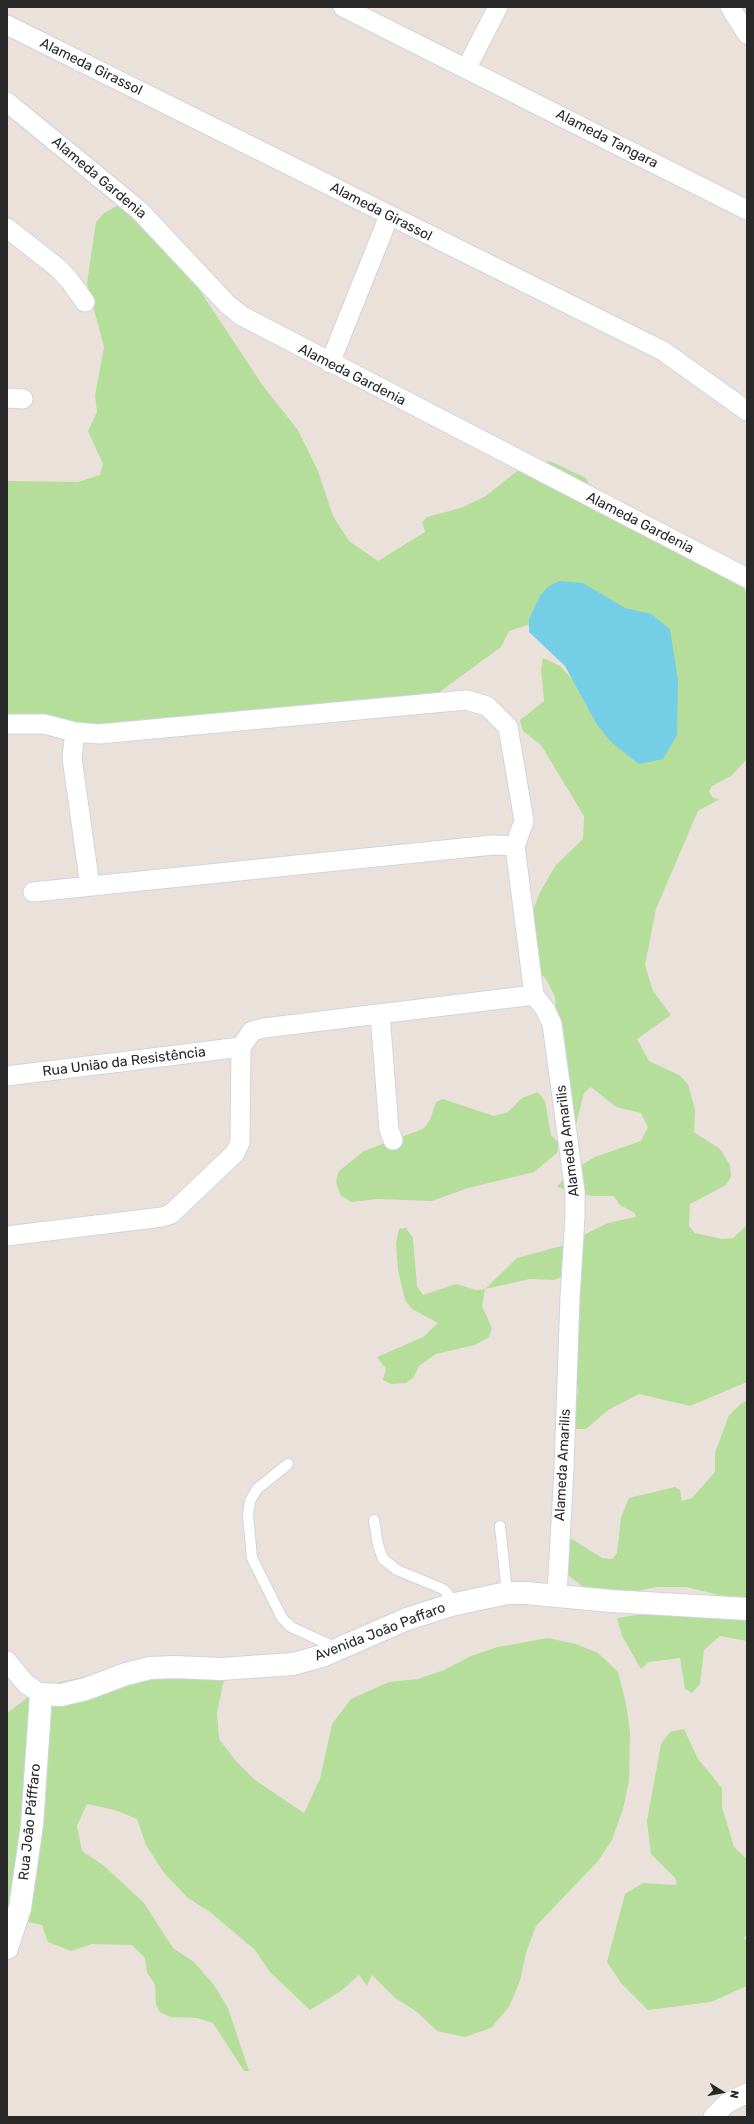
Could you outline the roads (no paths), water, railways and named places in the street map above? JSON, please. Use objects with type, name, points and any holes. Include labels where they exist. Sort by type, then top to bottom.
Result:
[{"type":"street","name":"Alameda Tangara","points":[[343,7],[747,210]]},
{"type":"street","points":[[466,69],[498,7]]},
{"type":"street","points":[[730,7],[747,34]]},
{"type":"street","name":"Alameda Girassol","points":[[7,25],[663,351],[747,411]]},
{"type":"street","name":"Alameda Gardenia","points":[[7,102],[139,210],[228,306],[256,325],[747,578]]},
{"type":"street","points":[[330,363],[389,216]]},
{"type":"street","points":[[7,228],[58,268],[75,286],[85,302]]},
{"type":"street","name":"Alameda Amarilis","points":[[75,732],[99,734],[466,700],[486,706],[508,727],[524,821],[515,846],[534,995],[545,1009],[552,1024],[575,1192],[557,1595]]},
{"type":"street","points":[[7,724],[44,724],[75,732],[72,758],[90,886]]},
{"type":"street","points":[[33,892],[493,845],[515,846]]},
{"type":"street","points":[[7,1236],[162,1217],[171,1214],[235,1153],[240,1142],[241,1047],[252,1031],[264,1028],[534,995]]},
{"type":"street","points":[[380,1014],[389,1130],[393,1140]]},
{"type":"street","name":"Rua União da Resistência","points":[[7,1076],[241,1047]]},
{"type":"street","name":"Avenida João Paffaro","points":[[41,1694],[61,1695],[80,1691],[126,1674],[150,1668],[260,1668],[293,1664],[322,1656],[407,1619],[451,1605],[507,1593],[557,1595],[611,1601],[747,1609]]},
{"type":"street","points":[[7,1661],[26,1684],[41,1694]]},
{"type":"street","name":"Rua João Páfffaro","points":[[7,1948],[20,1908],[31,1832],[41,1694]]},
{"type":"street","points":[[713,2117],[726,2104],[747,2093]]},
{"type":"lane","points":[[288,1464],[257,1489],[250,1501],[248,1515],[252,1558],[282,1618],[291,1627],[339,1649]]},
{"type":"lane","points":[[374,1520],[378,1545],[383,1560],[397,1570],[443,1588],[448,1594],[451,1605]]},
{"type":"lane","points":[[500,1526],[507,1593]]},
{"type":"water","points":[[559,581],[583,583],[625,608],[651,614],[670,629],[678,680],[677,735],[663,759],[639,764],[611,742],[596,723],[565,666],[529,632],[529,619],[540,596],[548,587]]}]
